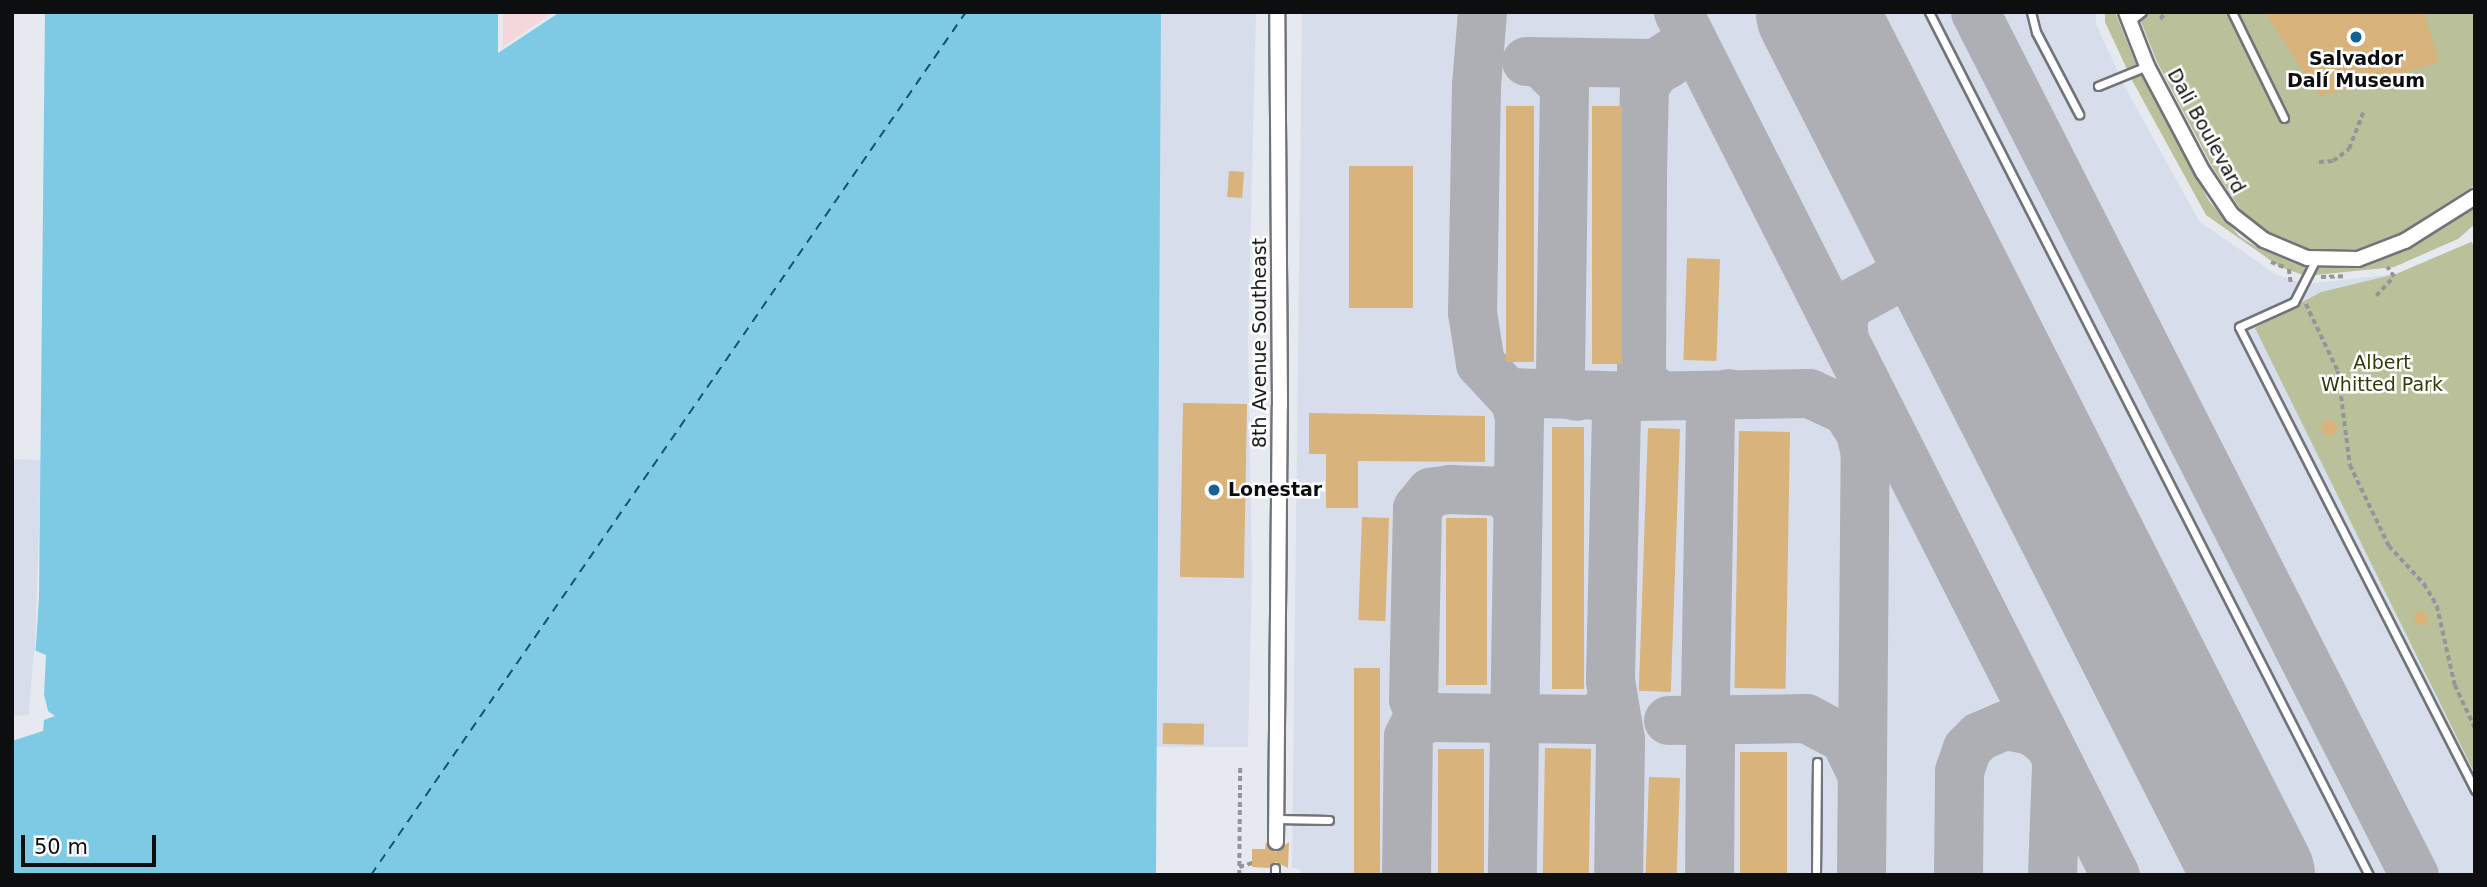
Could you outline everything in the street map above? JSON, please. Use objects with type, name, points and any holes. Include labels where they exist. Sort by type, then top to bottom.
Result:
[{"type":"street","name":"8th Avenue Southeast","points":[[1276,842],[1280,406],[1277,12]]},
{"type":"street","name":"Dali Boulevard","points":[[2127,17],[2147,66],[2203,172],[2232,215],[2264,240],[2316,259],[2358,259],[2381,252],[2475,197]]},
{"type":"lane","points":[[1929,12],[2369,875]]},
{"type":"lane","points":[[2031,12],[2036,32],[2080,114]]},
{"type":"lane","points":[[2127,17],[2142,12]]},
{"type":"lane","points":[[2231,12],[2284,118]]},
{"type":"lane","points":[[2098,86],[2147,66]]},
{"type":"lane","points":[[2316,259],[2294,302],[2239,327],[2475,790]]},
{"type":"lane","points":[[1816,875],[1817,762]]},
{"type":"lane","points":[[1276,819],[1329,820]]},
{"type":"path","points":[[2160,19],[2166,12]]},
{"type":"path","points":[[2319,162],[2333,161],[2349,149],[2362,112]]},
{"type":"path","points":[[2268,260],[2308,275],[2349,276]]},
{"type":"path","points":[[2373,271],[2398,262]]},
{"type":"path","points":[[2376,296],[2394,277],[2387,267]]},
{"type":"path","points":[[2289,270],[2288,280],[2299,294],[2338,371],[2350,465],[2389,546],[2424,584],[2437,606],[2455,685],[2475,729]]},
{"type":"path","points":[[1239,875],[1240,765]]},
{"type":"path","points":[[1239,867],[1252,863]]},
{"type":"shaded area","points":[[503,12],[554,12],[503,47]]},
{"type":"shaded area","points":[[1148,12],[1256,12],[1248,342],[1252,577],[1248,747],[1140,747]]},
{"type":"shaded area","points":[[1302,12],[2096,12],[2096,24],[2124,85],[2199,221],[2275,274],[2305,284],[2396,274],[2471,242],[2475,246],[2475,875],[1301,875],[1300,869],[1292,868]]},
{"type":"shaded area","points":[[12,459],[41,460],[33,715],[12,716]]},
{"type":"green space","points":[[2105,12],[2115,12],[2138,69],[2209,201],[2239,236],[2258,248],[2305,267],[2359,268],[2411,248],[2475,208],[2475,224],[2458,239],[2394,267],[2306,276],[2280,267],[2206,215],[2133,82],[2105,22]]},
{"type":"green space","points":[[2137,12],[2475,12],[2475,185],[2400,233],[2356,250],[2309,249],[2269,232],[2241,210],[2213,168],[2157,62]]},
{"type":"green space","name":"Albert Whitted Park","points":[[2471,242],[2475,246],[2475,774],[2255,328],[2321,292],[2396,274]]},
{"type":"water","points":[[45,12],[498,12],[498,53],[560,12],[1161,12],[1156,875],[12,875],[12,734],[31,725],[39,597]]},
{"type":"pier","points":[[34,650],[46,655],[44,695],[48,711],[55,716],[44,720],[43,731],[12,741],[12,730],[28,723]]},
{"type":"building","name":"Salvador Dalí Museum","points":[[2264,12],[2424,12],[2439,62],[2320,96]]},
{"type":"building","points":[[1506,106],[1534,106],[1534,362],[1506,362]]},
{"type":"building","points":[[1592,106],[1622,106],[1622,364],[1592,364]]},
{"type":"building","points":[[1349,166],[1413,166],[1413,308],[1349,308]]},
{"type":"building","points":[[1229,171],[1244,172],[1242,198],[1227,197]]},
{"type":"building","points":[[1687,258],[1720,259],[1716,361],[1683,360]]},
{"type":"building","name":"Lonestar","points":[[1183,403],[1247,404],[1244,578],[1180,577]]},
{"type":"building","points":[[1309,413],[1485,416],[1485,462],[1358,461],[1358,508],[1326,508],[1326,454],[1309,454]]},
{"type":"building","points":[[2326,420],[2332,420],[2337,428],[2335,434],[2326,436],[2321,431],[2321,425]]},
{"type":"building","points":[[1552,427],[1584,427],[1584,689],[1552,689]]},
{"type":"building","points":[[1648,428],[1680,429],[1671,692],[1639,691]]},
{"type":"building","points":[[1739,431],[1790,432],[1786,689],[1735,688]]},
{"type":"building","points":[[1362,517],[1389,518],[1385,621],[1358,620]]},
{"type":"building","points":[[1446,518],[1487,518],[1487,685],[1446,685]]},
{"type":"building","points":[[2418,611],[2424,611],[2428,618],[2424,625],[2418,625],[2414,621],[2414,615]]},
{"type":"building","points":[[1354,668],[1380,668],[1380,875],[1354,875]]},
{"type":"building","points":[[1163,723],[1204,724],[1204,745],[1163,744]]},
{"type":"building","points":[[1545,748],[1591,749],[1589,875],[1543,875]]},
{"type":"building","points":[[1438,749],[1484,749],[1484,875],[1438,875]]},
{"type":"building","points":[[1740,752],[1787,752],[1787,875],[1740,875]]},
{"type":"building","points":[[1649,777],[1680,778],[1677,875],[1646,875]]},
{"type":"building","points":[[1266,842],[1275,852],[1289,842],[1288,868],[1276,862],[1269,868],[1252,867],[1252,849],[1265,849]]},
{"type":"ferry route","points":[[371,875],[966,12]]},
{"type":"taxiway","points":[[1482,12],[1476,85],[1472,312],[1480,363],[1515,401],[1519,417],[1512,875]]},
{"type":"taxiway","points":[[1678,12],[2115,875]]},
{"type":"taxiway","points":[[1975,12],[2414,875]]},
{"type":"taxiway","points":[[1526,61],[1655,63],[1678,48]]},
{"type":"taxiway","points":[[1540,62],[1564,86],[1560,379],[1564,388],[1576,396]]},
{"type":"taxiway","points":[[1658,393],[1646,385],[1641,375],[1644,86],[1655,70],[1668,63]]},
{"type":"taxiway","points":[[1924,226],[1926,252],[1915,268],[1930,267],[1942,275],[1964,304]]},
{"type":"taxiway","points":[[1844,339],[1842,320],[1849,304],[1915,268]]},
{"type":"taxiway","points":[[1861,875],[1865,390]]},
{"type":"taxiway","points":[[1508,392],[1636,396],[1809,393],[1846,410],[1860,432],[1865,453]]},
{"type":"taxiway","points":[[1687,720],[1701,711],[1705,699],[1710,412],[1717,398],[1728,393]]},
{"type":"taxiway","points":[[1599,396],[1609,401],[1616,413],[1610,680],[1620,739],[1618,875]]},
{"type":"taxiway","points":[[1433,717],[1421,713],[1413,699],[1417,508],[1430,492],[1450,489],[1503,491],[1517,508]]},
{"type":"taxiway","points":[[1705,699],[1710,742],[1709,875]]},
{"type":"taxiway","points":[[1406,875],[1408,736],[1415,722],[1433,717],[1591,719],[1603,715],[1610,700]]},
{"type":"taxiway","points":[[1668,720],[1806,718],[1844,738],[1862,775]]},
{"type":"taxiway","points":[[1958,875],[1959,771],[1967,748],[1979,736],[2005,725],[2031,730],[2048,743]]},
{"type":"taxiway","points":[[2052,875],[2056,764]]},
{"type":"runway","points":[[1816,12],[2254,875]]},
{"type":"place","name":"Salvador Dalí Museum","points":[[2356,37]]},
{"type":"place","name":"Lonestar","points":[[1214,490]]}]
